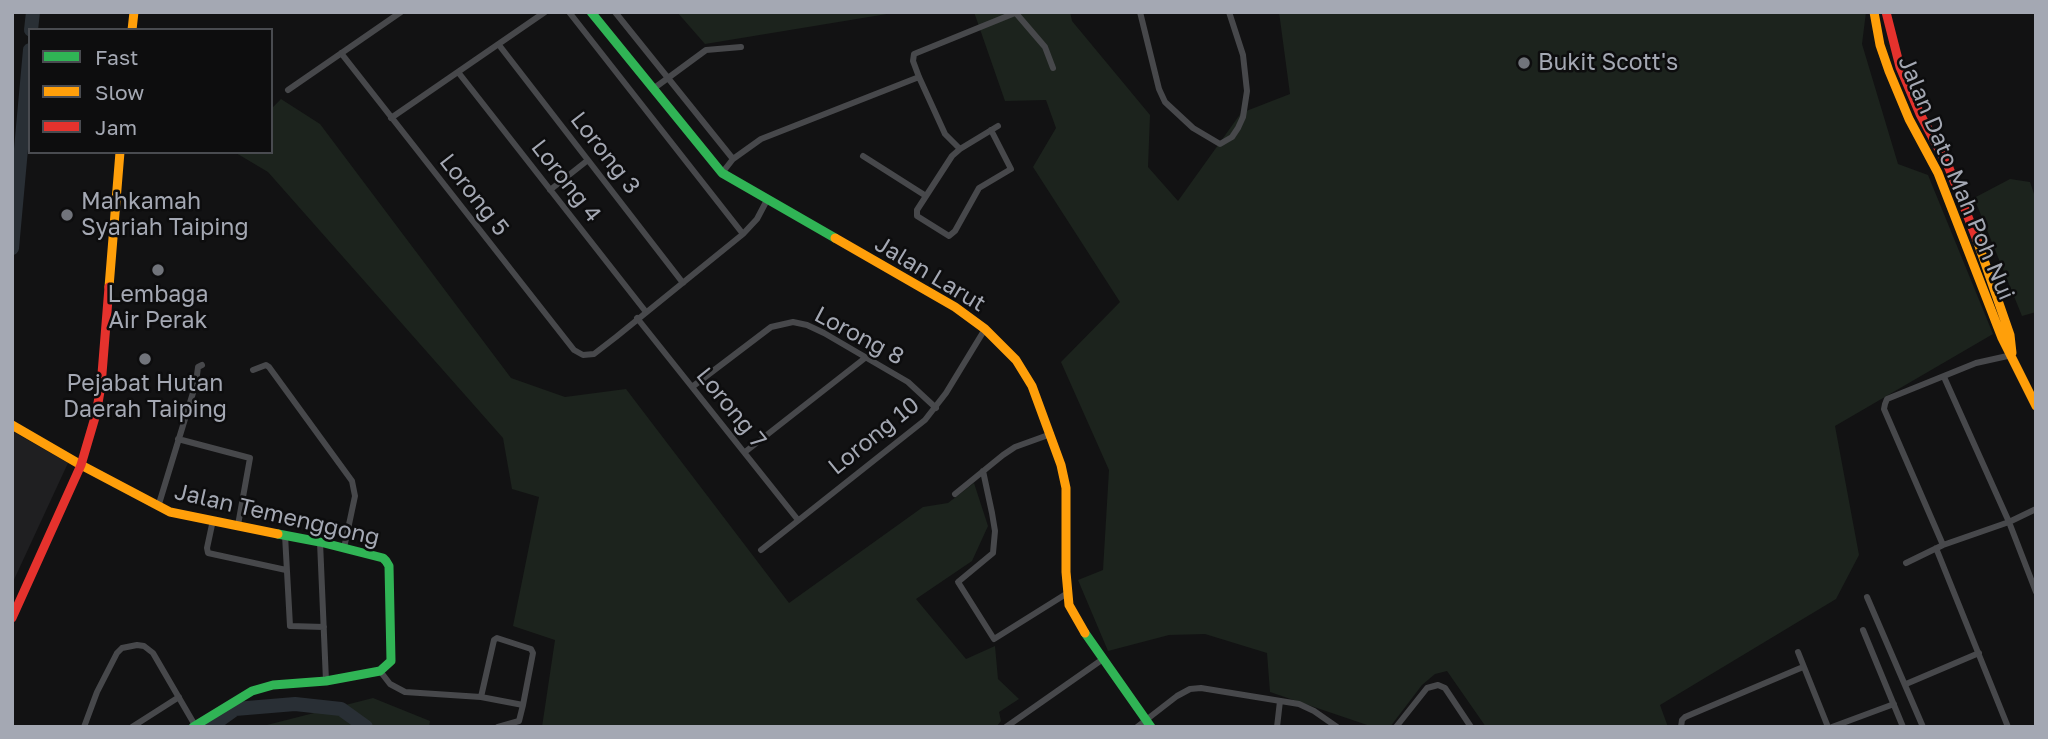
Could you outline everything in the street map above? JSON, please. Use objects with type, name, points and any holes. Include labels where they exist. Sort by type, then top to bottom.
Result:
[{"type":"street","points":[[288,90],[401,12]]},
{"type":"street","points":[[391,118],[545,12]]},
{"type":"street","points":[[569,12],[743,234]]},
{"type":"street","name":"Jalan Larut","points":[[591,12],[722,173],[955,307],[985,328],[1016,359],[1027,374],[1051,435],[1066,488],[1066,594],[1076,620],[1148,723]]},
{"type":"street","points":[[615,12],[733,159]]},
{"type":"street","points":[[1140,12],[1159,89],[1165,102],[1193,128],[1220,144],[1232,137],[1243,117],[1247,91],[1243,55],[1229,12]]},
{"type":"street","name":"Jalan Dato Mah Poh Nui","points":[[1874,12],[1880,45],[1909,120],[1938,173],[2003,338],[2036,406]]},
{"type":"street","name":"Jalan Dato Mah Poh Nui","points":[[1886,12],[1900,66],[1920,114],[1949,168],[1969,217],[2010,335],[2012,355]]},
{"type":"street","points":[[960,149],[945,134],[919,77],[913,61],[914,54],[1015,13],[1045,47],[1053,68]]},
{"type":"street","name":"Lorong 3","points":[[499,45],[683,283]]},
{"type":"street","points":[[653,89],[706,50],[741,47]]},
{"type":"street","name":"Lorong 5","points":[[341,53],[574,350],[583,355],[594,354],[637,318]]},
{"type":"street","name":"Lorong 4","points":[[458,72],[646,312]]},
{"type":"street","points":[[722,173],[733,159],[761,139],[919,77]]},
{"type":"street","points":[[995,128],[1012,167],[979,188],[951,236],[917,216],[917,211],[945,165],[960,149],[995,128]]},
{"type":"street","points":[[12,618],[82,465],[101,386],[120,154]]},
{"type":"street","points":[[863,156],[926,196]]},
{"type":"street","points":[[550,190],[587,160]]},
{"type":"street","points":[[637,318],[743,234],[757,219],[767,200]]},
{"type":"street","name":"Lorong 7","points":[[637,318],[798,520]]},
{"type":"street","name":"Lorong 8","points":[[692,387],[771,327],[793,322],[807,324],[908,382],[936,408]]},
{"type":"street","name":"Lorong 10","points":[[761,550],[925,420],[936,408],[985,328]]},
{"type":"street","points":[[2008,727],[1884,409],[1887,399],[1976,363],[2012,355]]},
{"type":"street","points":[[745,452],[865,358]]},
{"type":"street","points":[[158,507],[198,367],[202,365]]},
{"type":"street","points":[[253,370],[266,365],[269,367],[352,481],[355,496],[344,548]]},
{"type":"street","points":[[1944,377],[2009,522],[2036,592]]},
{"type":"street","name":"Jalan Temenggong","points":[[12,425],[170,512],[320,542],[383,558],[389,566],[391,660],[383,669]]},
{"type":"street","points":[[955,494],[1015,447],[1051,435]]},
{"type":"street","points":[[178,439],[250,458],[238,525]]},
{"type":"street","points":[[982,471],[995,531],[993,553],[957,582],[993,639],[1066,594]]},
{"type":"street","points":[[1906,563],[1939,547],[2009,522],[2036,509]]},
{"type":"street","points":[[213,520],[208,553],[286,570]]},
{"type":"street","points":[[285,535],[290,626],[324,627]]},
{"type":"street","points":[[320,542],[326,681]]},
{"type":"street","points":[[1867,597],[1923,727]]},
{"type":"street","points":[[1863,630],[1903,727]]},
{"type":"street","points":[[481,697],[491,646],[496,638],[527,647],[533,653],[519,721],[498,727]]},
{"type":"street","points":[[84,727],[111,664],[122,648],[129,645],[144,646],[153,653],[195,726],[252,691],[273,685],[326,681],[383,669],[390,684],[405,692],[481,697],[523,705]]},
{"type":"street","points":[[1798,652],[1830,727],[1894,704]]},
{"type":"street","points":[[1906,684],[1979,653]]},
{"type":"street","points":[[1006,727],[1103,659]]},
{"type":"street","points":[[1681,727],[1685,718],[1803,667]]},
{"type":"street","points":[[1396,727],[1427,688],[1438,685],[1445,688],[1471,727]]},
{"type":"street","points":[[1136,727],[1148,723],[1190,689],[1200,688],[1307,707],[1337,727]]},
{"type":"street","points":[[132,727],[179,697]]},
{"type":"street","points":[[1277,727],[1280,701]]},
{"type":"shaded area","points":[[677,12],[899,12],[705,44]]},
{"type":"shaded area","points":[[974,12],[1070,12],[1072,21],[1150,115],[1148,167],[1178,201],[1241,113],[1290,94],[1279,12],[1866,12],[1862,44],[1898,164],[1928,175],[1993,334],[1835,426],[1859,555],[1836,599],[1660,705],[1668,727],[1486,727],[1447,671],[1435,674],[1422,685],[1390,727],[1373,727],[1270,692],[1267,653],[1205,634],[1169,635],[1108,651],[1078,580],[1103,570],[1109,470],[1061,362],[1120,302],[1033,167],[1056,128],[1046,100],[1005,101]]},
{"type":"shaded area","points":[[281,99],[320,124],[511,378],[565,397],[626,389],[789,603],[923,507],[948,503],[974,483],[988,526],[972,561],[916,599],[966,659],[995,646],[998,679],[1019,699],[999,712],[1001,721],[996,727],[542,727],[555,640],[513,626],[539,497],[512,489],[503,438],[268,172],[238,154],[273,154],[273,107]]},
{"type":"shaded area","points":[[2010,179],[2030,182],[2036,200],[2036,312],[2022,316],[1974,198]]},
{"type":"shaded area","points":[[12,431],[68,463],[12,584]]},
{"type":"shaded area","points":[[373,698],[430,721],[429,727],[259,727]]},
{"type":"waterway","points":[[31,28],[33,12]]},
{"type":"waterway","points":[[12,248],[28,72]]},
{"type":"waterway","points":[[210,727],[235,709],[295,704],[341,709],[366,727]]},
{"type":"traffic: fast","points":[[591,12],[722,173],[835,238]]},
{"type":"traffic: fast","points":[[193,727],[252,691],[273,685],[326,681],[380,671],[391,661],[389,566],[386,561],[320,542],[278,534]]},
{"type":"traffic: fast","points":[[1085,633],[1151,727]]},
{"type":"traffic: slow","points":[[132,28],[134,12]]},
{"type":"traffic: slow","points":[[1874,12],[1880,45],[1889,71],[1909,119],[1938,173],[2002,338],[2036,406]]},
{"type":"traffic: slow","points":[[109,287],[120,154]]},
{"type":"traffic: slow","points":[[835,238],[955,307],[985,329],[1016,360],[1032,386],[1061,465],[1066,488],[1066,572],[1069,605],[1085,633]]},
{"type":"traffic: slow","points":[[1977,240],[2010,335],[2012,353]]},
{"type":"traffic: slow","points":[[12,425],[170,512],[278,534]]},
{"type":"traffic: jam","points":[[1886,12],[1900,67],[1920,114],[1949,168],[1977,240]]},
{"type":"traffic: jam","points":[[12,618],[81,465],[96,414],[101,386],[109,287]]},
{"type":"place","name":"Bukit Scott's","points":[[1524,63]]},
{"type":"place","name":"Mahkamah Syariah Taiping","points":[[67,215]]},
{"type":"place","name":"Lembaga Air Perak","points":[[158,270]]},
{"type":"place","name":"Pejabat Hutan Daerah Taiping","points":[[145,359]]}]
